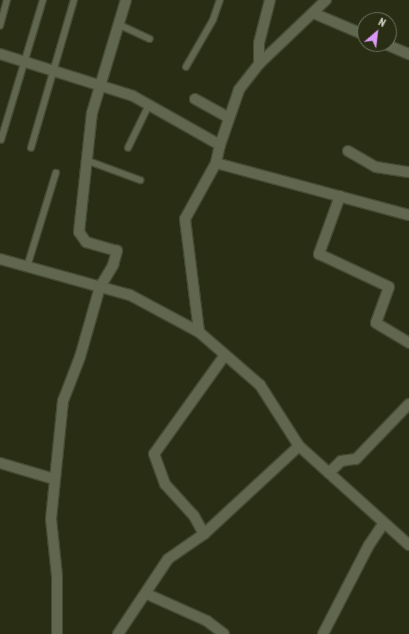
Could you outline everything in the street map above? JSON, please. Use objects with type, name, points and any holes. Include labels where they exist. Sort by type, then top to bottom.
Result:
[{"type":"street","points":[[58,634],[57,576],[51,519],[63,401],[80,357],[100,287],[113,265],[117,251],[86,242],[78,232],[92,114],[98,85],[126,0]]},
{"type":"street","points":[[259,64],[259,43],[270,0]]},
{"type":"street","points":[[199,332],[185,219],[216,164],[220,145],[239,90],[259,64],[326,0]]},
{"type":"street","points":[[313,13],[357,32]]},
{"type":"street","points":[[397,49],[409,54]]},
{"type":"street","points":[[0,54],[133,96],[220,145]]},
{"type":"street","points":[[195,98],[229,118]]},
{"type":"street","points":[[348,151],[376,167],[409,172]]},
{"type":"street","points":[[216,164],[409,215]]},
{"type":"street","points":[[340,196],[319,254],[389,287],[376,323],[409,343]]},
{"type":"street","points":[[0,259],[130,294],[199,332],[260,385],[300,446],[383,524],[409,545]]},
{"type":"street","points":[[204,534],[194,516],[165,484],[154,454],[225,355]]},
{"type":"street","points":[[329,473],[341,462],[356,459],[409,404]]},
{"type":"street","points":[[118,634],[147,594],[168,558],[204,534],[300,446]]},
{"type":"street","points":[[0,463],[54,479]]},
{"type":"street","points":[[326,633],[369,545],[383,524]]},
{"type":"street","points":[[147,594],[207,621],[224,634]]},
{"type":"lane","points":[[0,26],[7,0]]},
{"type":"lane","points":[[1,140],[43,0]]},
{"type":"lane","points":[[32,148],[74,0]]},
{"type":"lane","points":[[186,67],[213,20],[220,0]]},
{"type":"lane","points":[[117,24],[150,39]]},
{"type":"lane","points":[[128,148],[149,105]]},
{"type":"lane","points":[[86,160],[140,180]]},
{"type":"lane","points":[[27,267],[56,173]]}]
